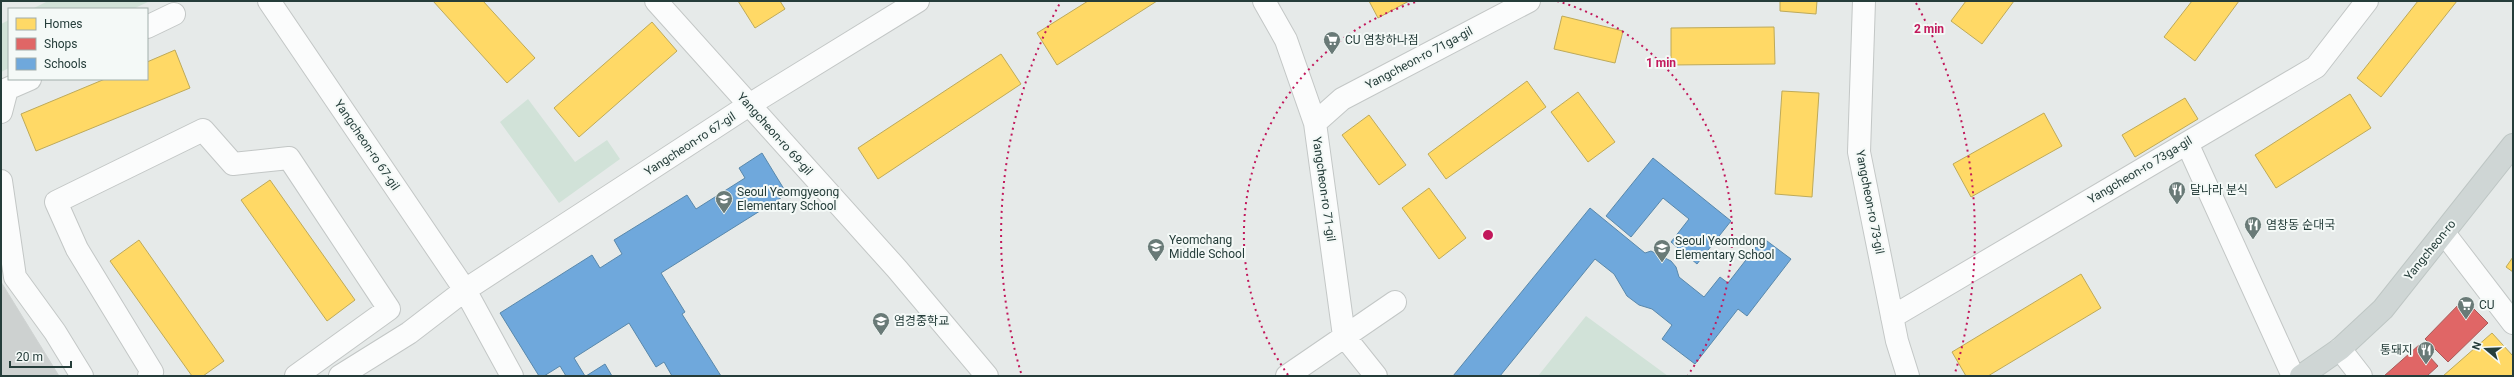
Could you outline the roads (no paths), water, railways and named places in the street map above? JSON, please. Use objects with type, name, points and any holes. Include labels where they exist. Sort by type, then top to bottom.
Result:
[{"type":"main road","name":"Yangcheon-ro","points":[[2301,376],[2340,349],[2383,309],[2513,145]]},
{"type":"street","name":"Yangcheon-ro 67-gil","points":[[268,1],[465,290],[512,376]]},
{"type":"street","name":"Yangcheon-ro 69-gil","points":[[656,1],[897,269],[987,376]]},
{"type":"street","name":"Yangcheon-ro 67-gil","points":[[340,376],[409,333],[465,290],[749,105],[918,1]]},
{"type":"street","name":"Yangcheon-ro 71-gil","points":[[1264,1],[1286,40],[1315,123],[1344,336]]},
{"type":"street","name":"Yangcheon-ro 71ga-gil","points":[[1315,123],[1342,99],[1529,1]]},
{"type":"street","name":"Yangcheon-ro 73-gil","points":[[1864,1],[1859,152],[1892,317],[1908,376]]},
{"type":"street","name":"Yangcheon-ro 73ga-gil","points":[[1892,317],[2316,67],[2367,1]]},
{"type":"street","points":[[148,27],[174,14]]},
{"type":"street","points":[[1,112],[8,89],[28,80]]},
{"type":"street","points":[[149,376],[152,372],[77,248],[56,202],[204,130],[233,164],[289,158],[389,309],[409,333]]},
{"type":"street","points":[[2187,142],[2292,376]]},
{"type":"street","points":[[1,181],[15,277],[55,332],[82,376]]},
{"type":"street","points":[[2444,233],[2513,323]]},
{"type":"street","points":[[1287,376],[1395,302]]},
{"type":"street","points":[[296,376],[389,309]]},
{"type":"street","points":[[1344,336],[1376,376]]},
{"type":"street","points":[[2340,349],[2361,376]]},
{"type":"place","name":"CU 염창하나점","points":[[1332,55]]},
{"type":"place","name":"달나라 분식","points":[[2177,205]]},
{"type":"place","name":"Seoul Yeomgyeong Elementary School","points":[[724,214]]},
{"type":"place","name":"염창동 순대국","points":[[2253,240]]},
{"type":"place","name":"Yeomchang Middle School","points":[[1156,262]]},
{"type":"place","name":"Seoul Yeomdong Elementary School","points":[[1662,263]]},
{"type":"place","name":"CU","points":[[2466,320]]},
{"type":"place","name":"염경중학교","points":[[881,336]]},
{"type":"place","name":"통돼지","points":[[2426,365]]}]
